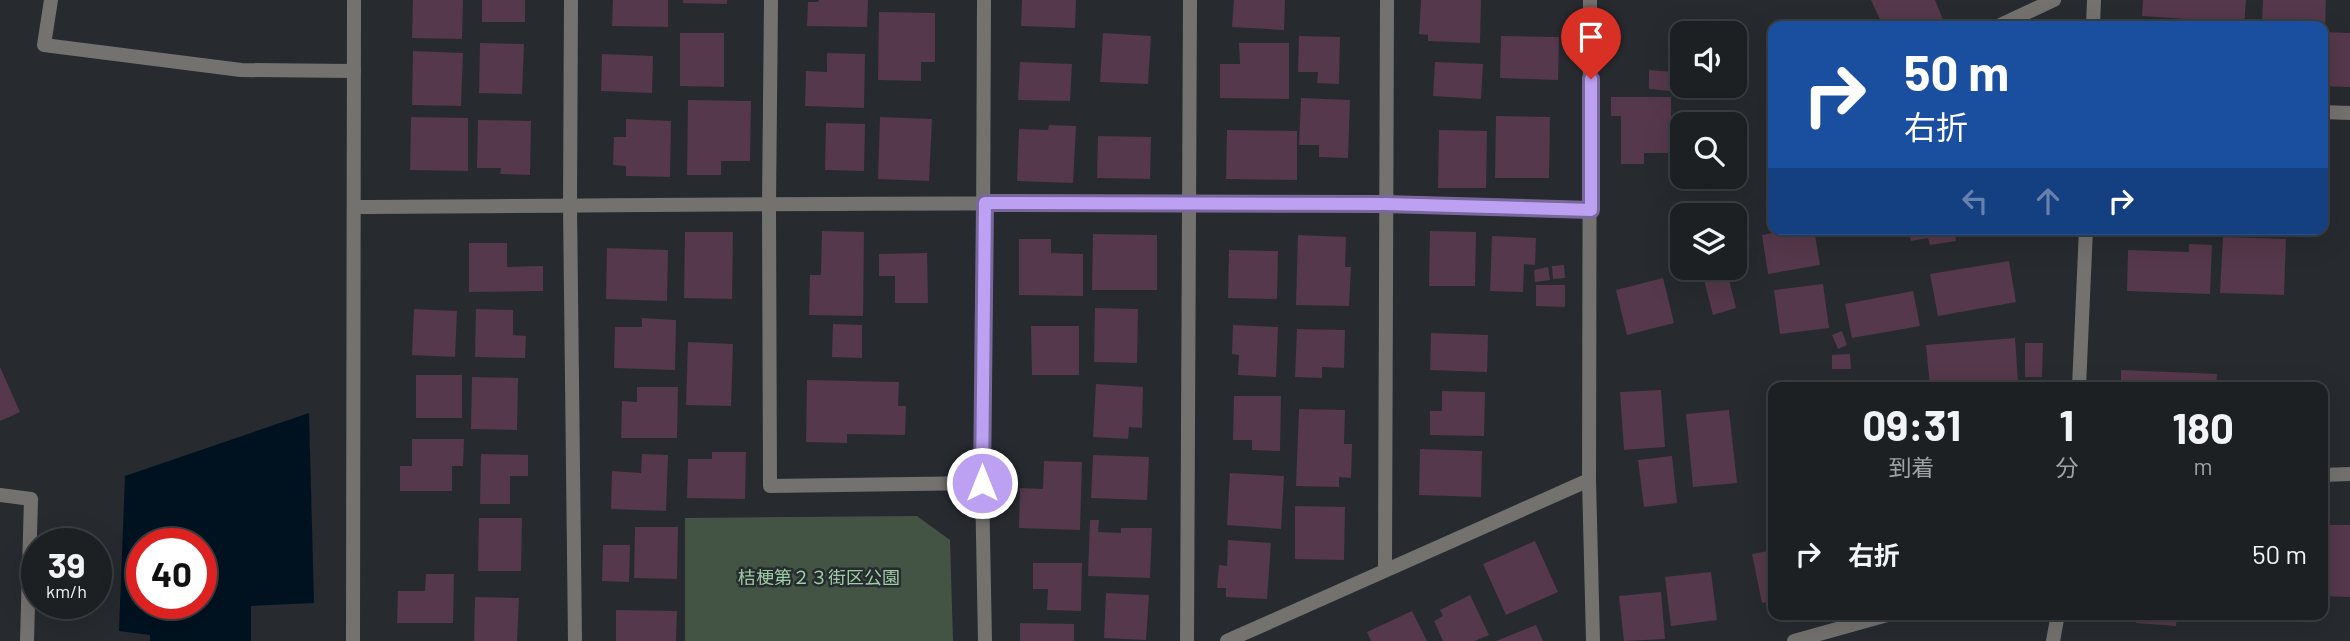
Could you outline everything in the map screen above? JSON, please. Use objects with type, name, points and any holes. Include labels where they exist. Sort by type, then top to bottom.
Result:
[{"type":"street","points":[[51,0],[44,46],[241,70],[354,71]]},
{"type":"street","points":[[353,641],[354,0]]},
{"type":"street","points":[[571,0],[570,206],[575,641]]},
{"type":"street","points":[[771,0],[770,486],[982,483]]},
{"type":"street","points":[[984,0],[982,483],[985,641]]},
{"type":"street","points":[[1187,641],[1190,0]]},
{"type":"street","points":[[1385,569],[1387,0]]},
{"type":"street","points":[[1590,0],[1589,480],[1593,641]]},
{"type":"street","points":[[2009,21],[2054,0]]},
{"type":"street","points":[[2093,21],[2094,0]]},
{"type":"street","points":[[2328,112],[2350,113]]},
{"type":"street","points":[[354,207],[985,203],[1385,204],[1591,210]]},
{"type":"street","points":[[2079,382],[2085,235]]},
{"type":"street","points":[[2328,475],[2350,474]]},
{"type":"street","points":[[1227,641],[1589,480]]},
{"type":"street","points":[[0,495],[31,499],[27,641]]},
{"type":"street","points":[[1794,641],[1869,620]]},
{"type":"street","points":[[2053,641],[2057,620]]},
{"type":"green space","name":"桔梗第２３街区公園","points":[[917,516],[950,540],[953,641],[685,641],[685,518]]},
{"type":"water","points":[[309,413],[314,603],[251,606],[251,641],[150,641],[150,635],[119,631],[125,476]]},
{"type":"building","points":[[413,0],[463,0],[462,39],[412,38]]},
{"type":"building","points":[[482,0],[525,0],[525,22],[482,22]]},
{"type":"building","points":[[613,0],[668,0],[668,27],[612,26]]},
{"type":"building","points":[[683,0],[727,0],[727,4],[683,3]]},
{"type":"building","points":[[868,0],[867,27],[807,26],[808,2]]},
{"type":"building","points":[[1022,0],[1076,0],[1075,28],[1021,26]]},
{"type":"building","points":[[1234,0],[1285,0],[1284,30],[1232,27]]},
{"type":"building","points":[[1421,0],[1481,0],[1480,43],[1428,41],[1428,35],[1419,34]]},
{"type":"building","points":[[1871,0],[1935,0],[1944,21],[1881,21]]},
{"type":"building","points":[[2143,0],[2246,0],[2244,21],[2142,16]]},
{"type":"building","points":[[2263,0],[2326,0],[2325,21],[2262,21]]},
{"type":"building","points":[[879,12],[935,13],[935,62],[921,62],[921,81],[878,80]]},
{"type":"building","points":[[2328,32],[2350,33],[2350,87],[2328,86]]},
{"type":"building","points":[[680,33],[724,33],[724,87],[680,86]]},
{"type":"building","points":[[1103,33],[1151,36],[1148,84],[1100,82]]},
{"type":"building","points":[[1299,36],[1340,37],[1339,84],[1317,83],[1318,72],[1298,72]]},
{"type":"building","points":[[1501,36],[1559,37],[1558,80],[1500,78]]},
{"type":"building","points":[[480,43],[524,44],[522,94],[479,93]]},
{"type":"building","points":[[1239,43],[1289,43],[1289,99],[1220,98],[1220,64],[1240,64]]},
{"type":"building","points":[[413,51],[463,53],[461,106],[412,105]]},
{"type":"building","points":[[827,53],[865,54],[864,108],[805,106],[806,71],[827,72]]},
{"type":"building","points":[[602,54],[653,56],[652,93],[601,91]]},
{"type":"building","points":[[1020,62],[1072,64],[1070,101],[1018,100]]},
{"type":"building","points":[[1435,62],[1483,64],[1481,99],[1433,96]]},
{"type":"building","points":[[1649,70],[1670,72],[1670,91],[1649,89]]},
{"type":"building","points":[[1611,97],[1670,97],[1670,153],[1644,153],[1644,164],[1621,164],[1621,116],[1611,116]]},
{"type":"building","points":[[1301,98],[1350,100],[1348,158],[1319,157],[1319,145],[1299,145]]},
{"type":"building","points":[[688,100],[751,101],[750,161],[721,161],[721,175],[687,175]]},
{"type":"building","points":[[1496,116],[1550,117],[1549,178],[1495,178]]},
{"type":"building","points":[[411,117],[468,118],[468,171],[410,170]]},
{"type":"building","points":[[880,117],[932,119],[929,181],[878,179]]},
{"type":"building","points":[[626,119],[671,121],[670,177],[626,176],[626,166],[613,165],[614,137],[626,137]]},
{"type":"building","points":[[478,120],[531,121],[530,175],[500,174],[501,168],[477,168]]},
{"type":"building","points":[[826,123],[865,124],[864,171],[825,170]]},
{"type":"building","points":[[1049,125],[1076,126],[1073,183],[1017,181],[1019,129],[1048,130]]},
{"type":"building","points":[[2328,126],[2330,126],[2328,170]]},
{"type":"building","points":[[1227,130],[1297,131],[1297,180],[1226,179]]},
{"type":"building","points":[[1439,130],[1487,131],[1486,188],[1438,188]]},
{"type":"building","points":[[1098,136],[1151,137],[1150,179],[1097,178]]},
{"type":"building","points":[[822,231],[864,232],[863,316],[809,315],[810,275],[821,275]]},
{"type":"building","points":[[1430,231],[1476,232],[1475,286],[1429,286]]},
{"type":"building","points":[[685,232],[733,232],[732,299],[684,298]]},
{"type":"building","points":[[1093,234],[1157,235],[1157,290],[1092,290]]},
{"type":"building","points":[[1298,235],[1346,237],[1345,267],[1351,267],[1349,306],[1296,305]]},
{"type":"building","points":[[1762,235],[1815,235],[1820,265],[1768,274]]},
{"type":"building","points":[[1910,235],[1955,235],[1956,241],[1930,245],[1928,238],[1911,241]]},
{"type":"building","points":[[1492,236],[1536,238],[1535,265],[1524,264],[1523,292],[1490,291]]},
{"type":"building","points":[[2223,237],[2286,239],[2284,295],[2220,293]]},
{"type":"building","points":[[1019,239],[1051,239],[1051,253],[1083,254],[1083,296],[1019,295]]},
{"type":"building","points":[[469,243],[507,243],[507,267],[543,266],[543,291],[469,292]]},
{"type":"building","points":[[2189,244],[2212,245],[2210,294],[2127,291],[2128,250],[2189,252]]},
{"type":"building","points":[[607,248],[668,250],[667,301],[606,299]]},
{"type":"building","points":[[1229,250],[1278,251],[1277,299],[1228,298]]},
{"type":"building","points":[[927,253],[928,303],[895,303],[895,276],[879,276],[879,254]]},
{"type":"building","points":[[2009,261],[2016,302],[1938,316],[1930,274]]},
{"type":"building","points":[[1564,265],[1565,278],[1553,279],[1552,266]]},
{"type":"building","points":[[1548,267],[1550,280],[1535,282],[1534,270]]},
{"type":"building","points":[[1663,278],[1674,323],[1627,335],[1616,290]]},
{"type":"building","points":[[1704,280],[1729,280],[1736,308],[1713,315]]},
{"type":"building","points":[[1823,284],[1829,328],[1780,334],[1774,290]]},
{"type":"building","points":[[1536,285],[1565,285],[1565,307],[1536,306]]},
{"type":"building","points":[[1913,291],[1920,326],[1852,338],[1845,304]]},
{"type":"building","points":[[1095,308],[1138,309],[1137,363],[1094,362]]},
{"type":"building","points":[[414,309],[457,311],[455,357],[412,355]]},
{"type":"building","points":[[476,309],[513,310],[513,335],[526,336],[525,358],[475,357]]},
{"type":"building","points":[[642,318],[676,320],[675,370],[614,368],[615,327],[642,327]]},
{"type":"building","points":[[833,324],[862,325],[862,358],[832,357]]},
{"type":"building","points":[[1233,325],[1278,327],[1276,377],[1238,375],[1239,355],[1232,354]]},
{"type":"building","points":[[1031,326],[1079,326],[1079,375],[1032,375]]},
{"type":"building","points":[[1297,329],[1345,330],[1344,368],[1322,367],[1322,378],[1295,377]]},
{"type":"building","points":[[1842,331],[1847,345],[1838,349],[1832,335]]},
{"type":"building","points":[[1431,333],[1488,335],[1487,372],[1430,370]]},
{"type":"building","points":[[2015,338],[2018,382],[1930,382],[1926,345]]},
{"type":"building","points":[[688,342],[733,344],[731,406],[686,405]]},
{"type":"building","points":[[2025,343],[2043,343],[2042,377],[2025,377]]},
{"type":"building","points":[[1850,354],[1851,369],[1832,369],[1832,355]]},
{"type":"building","points":[[0,367],[20,412],[0,421]]},
{"type":"building","points":[[2121,370],[2217,374],[2216,382],[2121,382]]},
{"type":"building","points":[[416,375],[462,375],[462,418],[416,418]]},
{"type":"building","points":[[472,377],[518,378],[517,430],[471,429]]},
{"type":"building","points":[[807,380],[899,382],[898,406],[906,406],[905,435],[847,434],[847,443],[806,442]]},
{"type":"building","points":[[1096,384],[1143,387],[1142,428],[1129,427],[1128,439],[1093,437]]},
{"type":"building","points":[[637,387],[678,387],[677,438],[621,438],[622,401],[637,402]]},
{"type":"building","points":[[1661,390],[1665,447],[1624,450],[1620,392]]},
{"type":"building","points":[[1442,391],[1485,392],[1484,436],[1430,435],[1430,411],[1442,411]]},
{"type":"building","points":[[1234,396],[1281,396],[1280,451],[1252,450],[1252,440],[1233,440]]},
{"type":"building","points":[[1299,409],[1345,410],[1344,444],[1352,444],[1351,478],[1339,477],[1339,487],[1296,486]]},
{"type":"building","points":[[1729,410],[1737,483],[1693,487],[1686,414]]},
{"type":"building","points":[[412,439],[464,439],[463,466],[452,466],[452,491],[400,491],[400,466],[412,466]]},
{"type":"building","points":[[1420,449],[1482,451],[1481,497],[1419,495]]},
{"type":"building","points":[[712,452],[746,452],[745,499],[687,498],[688,459],[712,459]]},
{"type":"building","points":[[481,454],[528,455],[528,476],[510,476],[510,504],[480,504]]},
{"type":"building","points":[[642,454],[668,455],[666,511],[611,509],[612,471],[641,473]]},
{"type":"building","points":[[1093,455],[1149,457],[1147,500],[1091,498]]},
{"type":"building","points":[[1672,456],[1677,503],[1644,507],[1638,460]]},
{"type":"building","points":[[1044,461],[1082,462],[1080,530],[1019,528],[1020,488],[1043,489]]},
{"type":"building","points":[[1230,473],[1284,476],[1281,529],[1227,525]]},
{"type":"building","points":[[1295,506],[1345,507],[1344,560],[1295,559]]},
{"type":"building","points":[[479,518],[522,518],[521,571],[478,571]]},
{"type":"building","points":[[1090,520],[1099,520],[1098,532],[1121,533],[1121,528],[1152,528],[1150,578],[1088,576]]},
{"type":"building","points":[[2328,525],[2350,525],[2350,597],[2328,596]]},
{"type":"building","points":[[635,527],[678,527],[677,579],[634,578]]},
{"type":"building","points":[[1228,540],[1271,543],[1267,599],[1226,597],[1226,588],[1217,588],[1219,565],[1227,566]]},
{"type":"building","points":[[1535,541],[1558,592],[1506,615],[1483,564]]},
{"type":"building","points":[[603,545],[630,545],[629,582],[602,581]]},
{"type":"building","points":[[1768,551],[1768,602],[1762,603],[1752,554]]},
{"type":"building","points":[[1033,563],[1082,563],[1081,611],[1047,610],[1048,589],[1033,589]]},
{"type":"building","points":[[1711,572],[1717,620],[1671,626],[1665,577]]},
{"type":"building","points":[[426,574],[454,574],[453,623],[397,623],[398,591],[425,591]]},
{"type":"building","points":[[1661,592],[1665,639],[1624,641],[1619,596]]},
{"type":"building","points":[[1106,593],[1149,595],[1146,640],[1104,638]]},
{"type":"building","points":[[1470,595],[1489,635],[1475,641],[1443,641],[1434,621],[1443,616],[1440,610]]},
{"type":"building","points":[[475,597],[519,598],[517,641],[474,641]]},
{"type":"building","points":[[616,610],[677,611],[676,641],[616,641]]},
{"type":"building","points":[[1412,611],[1427,641],[1371,641],[1367,632]]},
{"type":"building","points":[[2136,620],[2176,620],[2176,626],[2136,623]]},
{"type":"building","points":[[1020,623],[1074,624],[1074,641],[1020,641]]},
{"type":"building","points":[[1536,625],[1543,641],[1496,641]]},
{"type":"route","points":[[982,483],[985,203],[1385,204],[1591,210],[1591,79]]}]
